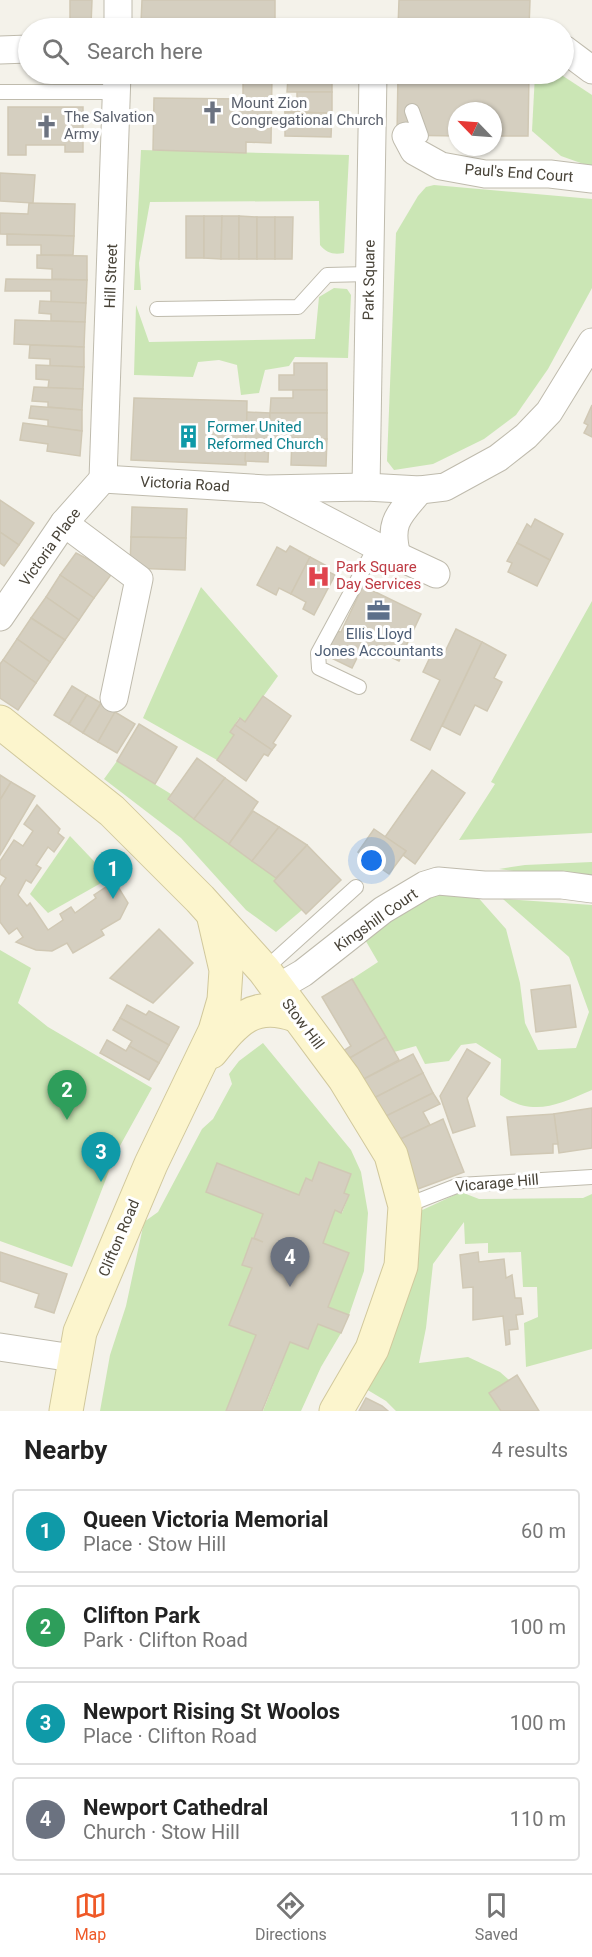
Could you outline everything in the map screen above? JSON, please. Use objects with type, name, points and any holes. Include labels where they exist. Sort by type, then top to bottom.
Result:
[{"type":"street","points":[[118,0],[118,18]]},
{"type":"street","points":[[0,50],[18,49]]},
{"type":"street","points":[[574,56],[592,70]]},
{"type":"street","name":"Hill Street","points":[[103,479],[117,84]]},
{"type":"street","name":"Park Square","points":[[366,487],[372,84]]},
{"type":"street","name":"Paul's End Court","points":[[413,141],[441,166],[484,174],[550,174],[592,179]]},
{"type":"street","points":[[386,551],[395,522],[432,489],[498,458],[526,436],[549,412],[592,342]]},
{"type":"street","name":"Victoria Road","points":[[103,479],[266,489],[366,487],[432,489]]},
{"type":"street","name":"Victoria Place","points":[[0,617],[64,523],[103,479]]},
{"type":"street","name":"Victoria Road","points":[[266,489],[436,574]]},
{"type":"street","points":[[64,523],[139,579],[114,698]]},
{"type":"street","name":"Stow Hill","points":[[0,722],[112,811],[200,900],[270,979],[344,1078],[391,1155],[405,1206],[401,1266],[372,1349],[336,1411]]},
{"type":"street","name":"Kingshill Court","points":[[270,979],[303,973],[383,910],[425,885],[438,881],[484,885],[562,885],[592,889]]},
{"type":"street","name":"Clifton Road","points":[[66,1411],[73,1358],[80,1332],[151,1164],[215,1030],[224,1000],[226,970],[214,918]]},
{"type":"street","name":"Clifton Road","points":[[194,1072],[224,1037],[248,1014],[268,1008],[296,1016]]},
{"type":"street","points":[[0,1347],[73,1358]]},
{"type":"lane","points":[[0,92],[104,84]]},
{"type":"lane","points":[[157,309],[298,307],[327,275],[369,274]]},
{"type":"lane","points":[[360,687],[319,668],[318,653],[386,551]]},
{"type":"lane","points":[[270,979],[356,887]]},
{"type":"lane","name":"Vicarage Hill","points":[[405,1206],[459,1185],[592,1177]]},
{"type":"green space","points":[[574,83],[592,95],[592,167],[561,156],[532,131],[534,84]]},
{"type":"green space","points":[[141,150],[349,155],[344,253],[330,253],[320,245],[319,201],[150,202],[139,263],[141,290],[134,290]]},
{"type":"green space","points":[[434,185],[592,199],[592,288],[548,369],[516,415],[484,439],[433,464],[394,470],[387,461],[396,233],[418,196],[426,187]]},
{"type":"green space","points":[[334,288],[347,289],[351,295],[348,358],[295,357],[289,366],[265,370],[259,393],[241,395],[237,365],[219,360],[198,362],[193,377],[134,375],[136,305],[149,342],[315,339],[319,297]]},
{"type":"green space","points":[[201,587],[278,676],[245,722],[239,718],[230,732],[234,735],[217,760],[143,718]]},
{"type":"green space","points":[[592,601],[592,833],[459,840],[495,784],[491,782]]},
{"type":"green space","points":[[117,761],[171,794],[168,800],[276,878],[274,881],[302,910],[276,932],[246,910],[181,838],[104,779]]},
{"type":"green space","points":[[70,836],[110,878],[48,913],[30,894]]},
{"type":"green space","points":[[592,862],[592,882],[499,869],[525,865]]},
{"type":"green space","points":[[442,886],[475,894],[506,929],[520,983],[525,1023],[538,1050],[576,1048],[589,1012],[569,957],[503,899],[592,905],[592,1090],[556,1104],[524,1106],[500,1095],[501,1059],[476,1043],[461,1045],[449,1061],[425,1064],[416,1046],[394,1052],[352,979],[378,962],[360,931]]},
{"type":"green space","points":[[0,950],[31,968],[18,1003],[48,1027],[152,1088],[116,1153],[72,1267],[0,1241]]},
{"type":"green space","points":[[263,1043],[351,1150],[361,1172],[368,1213],[364,1271],[349,1315],[328,1307],[349,1253],[323,1243],[335,1210],[342,1213],[349,1195],[344,1193],[351,1174],[319,1162],[312,1181],[306,1179],[299,1195],[217,1163],[206,1192],[263,1214],[263,1242],[252,1238],[242,1264],[252,1268],[230,1324],[256,1335],[226,1411],[100,1411],[110,1355],[126,1306],[144,1222],[158,1212],[202,1129],[213,1119],[232,1084],[229,1074],[239,1061]]},
{"type":"green space","points":[[461,1192],[479,1199],[583,1198],[592,1194],[592,1349],[526,1367],[524,1323],[538,1317],[537,1287],[523,1287],[521,1252],[488,1253],[488,1243],[465,1244],[464,1222],[433,1264],[426,1328],[419,1363],[468,1357],[500,1372],[509,1380],[489,1393],[501,1411],[396,1411],[386,1401],[366,1389],[418,1212]]},
{"type":"green space","points":[[318,1324],[341,1333],[321,1367],[301,1411],[263,1411],[290,1342]]},
{"type":"building","points":[[70,0],[92,0],[91,18],[70,18]]},
{"type":"building","points":[[142,0],[275,0],[275,18],[141,18]]},
{"type":"building","points":[[399,0],[530,0],[529,18],[398,18]]},
{"type":"building","name":"Mount Zion Congregational Church","points":[[243,84],[272,84],[271,143],[246,142],[246,153],[153,150],[154,98],[243,99]]},
{"type":"building","points":[[288,84],[332,84],[332,92],[287,92]]},
{"type":"building","points":[[398,84],[529,84],[528,136],[502,136],[502,102],[448,102],[448,136],[397,135]]},
{"type":"building","points":[[297,92],[332,92],[332,113],[285,112],[286,99],[297,99]]},
{"type":"building","name":"The Salvation Army","points":[[8,107],[83,107],[83,152],[65,152],[65,145],[26,145],[26,155],[8,155]]},
{"type":"building","points":[[285,112],[332,113],[331,137],[285,136]]},
{"type":"building","points":[[0,173],[35,175],[33,203],[0,201]]},
{"type":"building","points":[[29,203],[75,204],[74,236],[0,234],[0,213],[28,214]]},
{"type":"building","points":[[186,216],[204,216],[204,258],[186,258]]},
{"type":"building","points":[[204,216],[222,216],[221,259],[204,258]]},
{"type":"building","points":[[222,216],[239,216],[239,259],[221,259]]},
{"type":"building","points":[[239,216],[257,217],[257,259],[239,259]]},
{"type":"building","points":[[257,217],[275,217],[275,259],[257,259]]},
{"type":"building","points":[[275,217],[293,217],[292,259],[275,259]]},
{"type":"building","points":[[7,234],[74,236],[73,255],[41,255],[41,245],[7,245]]},
{"type":"building","points":[[37,255],[87,256],[87,280],[52,279],[52,269],[37,268]]},
{"type":"building","points":[[6,279],[87,280],[86,303],[51,303],[51,291],[5,291]]},
{"type":"building","points":[[40,301],[86,303],[85,322],[51,321],[51,314],[39,313]]},
{"type":"building","points":[[15,320],[85,322],[84,347],[14,344]]},
{"type":"building","points":[[30,345],[84,347],[84,367],[50,366],[50,359],[29,358]]},
{"type":"building","points":[[294,363],[327,363],[327,390],[279,390],[279,375],[294,375]]},
{"type":"building","points":[[36,365],[84,367],[83,389],[48,388],[49,380],[36,379]]},
{"type":"building","points":[[34,387],[83,389],[82,410],[48,407],[48,402],[32,401]]},
{"type":"building","points":[[293,390],[327,390],[327,413],[270,413],[271,398],[293,398]]},
{"type":"building","name":"Former United Reformed Church","points":[[134,398],[247,401],[246,465],[131,460]]},
{"type":"building","points":[[592,405],[592,437],[584,433],[588,425],[584,423]]},
{"type":"building","points":[[31,406],[82,410],[82,431],[48,427],[48,420],[29,418]]},
{"type":"building","points":[[247,412],[270,413],[268,462],[245,461]]},
{"type":"building","points":[[270,413],[327,413],[327,439],[269,438]]},
{"type":"building","points":[[23,423],[82,431],[80,456],[47,451],[48,444],[20,440]]},
{"type":"building","points":[[292,438],[327,439],[326,466],[291,465]]},
{"type":"building","points":[[0,500],[34,523],[19,545],[0,532]]},
{"type":"building","points":[[132,507],[187,509],[186,538],[131,537]]},
{"type":"building","points":[[535,519],[563,534],[550,560],[517,543],[527,524],[531,527]]},
{"type":"building","points":[[0,532],[19,545],[4,566],[0,563]]},
{"type":"building","points":[[131,537],[186,538],[185,570],[130,568]]},
{"type":"building","points":[[517,543],[550,560],[537,586],[508,572],[512,563],[507,561]]},
{"type":"building","points":[[290,546],[310,557],[291,594],[279,588],[276,595],[257,585],[277,547],[286,552]]},
{"type":"building","points":[[76,553],[113,572],[94,598],[60,575]]},
{"type":"building","points":[[310,557],[327,566],[325,570],[335,575],[314,615],[303,609],[306,602],[291,594]]},
{"type":"building","points":[[60,575],[94,598],[79,620],[46,597]]},
{"type":"building","points":[[363,586],[421,614],[399,661],[364,644],[352,668],[323,654],[335,631],[341,632]]},
{"type":"building","points":[[46,597],[79,620],[65,640],[31,618]]},
{"type":"building","points":[[31,618],[65,640],[50,662],[17,639]]},
{"type":"building","points":[[456,629],[482,642],[430,750],[411,740],[440,680],[423,672],[433,651],[443,656]]},
{"type":"building","points":[[17,639],[50,662],[36,683],[3,660]]},
{"type":"building","points":[[482,642],[506,655],[494,678],[502,682],[487,711],[475,705],[460,735],[442,726]]},
{"type":"building","points":[[3,660],[36,683],[18,710],[0,698],[0,664]]},
{"type":"building","points":[[72,686],[87,695],[69,724],[54,715]]},
{"type":"building","points":[[87,695],[101,703],[83,733],[69,724]]},
{"type":"building","points":[[263,696],[291,716],[273,743],[276,745],[272,750],[235,725],[240,718],[245,722]]},
{"type":"building","points":[[101,703],[115,712],[98,742],[83,733]]},
{"type":"building","points":[[115,712],[135,724],[117,753],[98,742]]},
{"type":"building","points":[[139,724],[177,747],[155,784],[117,761]]},
{"type":"building","points":[[235,725],[272,750],[268,756],[264,754],[246,781],[217,760],[234,735],[230,732]]},
{"type":"building","points":[[197,758],[225,778],[194,819],[168,799]]},
{"type":"building","points":[[432,770],[465,793],[415,864],[403,855],[406,851],[385,837]]},
{"type":"building","points":[[0,775],[11,782],[0,800]]},
{"type":"building","points":[[225,778],[258,802],[229,844],[194,819]]},
{"type":"building","points":[[11,782],[35,796],[0,855],[0,800]]},
{"type":"building","points":[[37,805],[60,829],[58,833],[64,838],[54,852],[48,847],[36,865],[41,868],[31,883],[26,880],[18,895],[27,906],[30,903],[48,930],[63,920],[60,914],[71,907],[75,913],[96,898],[94,895],[106,887],[109,890],[117,885],[128,903],[120,919],[101,930],[104,935],[73,953],[67,943],[52,951],[36,950],[16,942],[23,937],[17,928],[9,934],[0,922],[0,887],[6,878],[0,874],[0,861],[14,840],[23,846],[33,831],[24,824]]},
{"type":"building","points":[[253,811],[279,827],[252,861],[229,844]]},
{"type":"building","points":[[279,827],[307,845],[276,878],[252,861]]},
{"type":"building","points":[[374,829],[406,851],[389,874],[358,852]]},
{"type":"building","points":[[307,845],[341,880],[306,914],[274,881]]},
{"type":"building","points":[[159,929],[193,963],[153,1003],[110,978]]},
{"type":"building","points":[[352,979],[386,1037],[348,1059],[343,1051],[351,1046],[322,997]]},
{"type":"building","points":[[570,985],[576,1027],[536,1032],[531,990]]},
{"type":"building","points":[[127,1005],[146,1015],[149,1011],[179,1027],[169,1045],[120,1018]]},
{"type":"building","points":[[120,1018],[169,1045],[159,1063],[129,1046],[132,1041],[113,1030]]},
{"type":"building","points":[[386,1037],[399,1060],[360,1081],[348,1059]]},
{"type":"building","points":[[107,1040],[126,1051],[129,1046],[159,1063],[149,1080],[100,1053]]},
{"type":"building","points":[[467,1049],[490,1063],[467,1098],[475,1126],[453,1133],[440,1096]]},
{"type":"building","points":[[413,1054],[423,1073],[370,1100],[360,1081]]},
{"type":"building","points":[[423,1073],[433,1093],[380,1119],[370,1100]]},
{"type":"building","points":[[433,1093],[440,1104],[423,1112],[430,1125],[392,1143],[380,1119]]},
{"type":"building","points":[[592,1108],[592,1148],[559,1153],[554,1114]]},
{"type":"building","points":[[554,1114],[558,1144],[553,1144],[553,1153],[511,1155],[507,1117]]},
{"type":"building","points":[[443,1119],[464,1172],[407,1193],[392,1143]]},
{"type":"building","points":[[319,1162],[351,1174],[344,1193],[349,1195],[341,1213],[335,1210],[323,1243],[349,1253],[328,1307],[349,1315],[341,1333],[318,1324],[308,1349],[290,1342],[262,1411],[226,1411],[256,1335],[229,1325],[252,1268],[242,1265],[252,1238],[263,1242],[254,1238],[263,1214],[206,1192],[217,1163],[299,1195],[306,1178],[312,1181]]},
{"type":"building","points":[[0,1252],[67,1274],[54,1313],[35,1307],[39,1294],[0,1281]]},
{"type":"building","points":[[478,1252],[479,1262],[504,1259],[506,1278],[512,1275],[515,1298],[521,1298],[523,1314],[516,1315],[518,1329],[509,1330],[510,1344],[506,1345],[503,1316],[473,1320],[473,1287],[463,1288],[460,1255]]},
{"type":"building","points":[[517,1375],[539,1411],[501,1411],[489,1393]]},
{"type":"building","points":[[366,1398],[382,1406],[388,1411],[359,1411]]},
{"type":"place","name":"Mount Zion Congregational Church","points":[[213,112]]},
{"type":"place","name":"The Salvation Army","points":[[46,126]]},
{"type":"place","name":"Former United Reformed Church","points":[[189,436]]},
{"type":"place","name":"Park Square Day Services","points":[[318,576]]},
{"type":"place","name":"Ellis Lloyd Jones Accountants","points":[[379,610]]},
{"type":"place","name":"Queen Victoria Memorial","points":[[113,899]]},
{"type":"place","name":"Clifton Park","points":[[67,1120]]},
{"type":"place","name":"Newport Rising St Woolos","points":[[101,1182]]},
{"type":"place","name":"Newport Cathedral","points":[[290,1287]]}]
